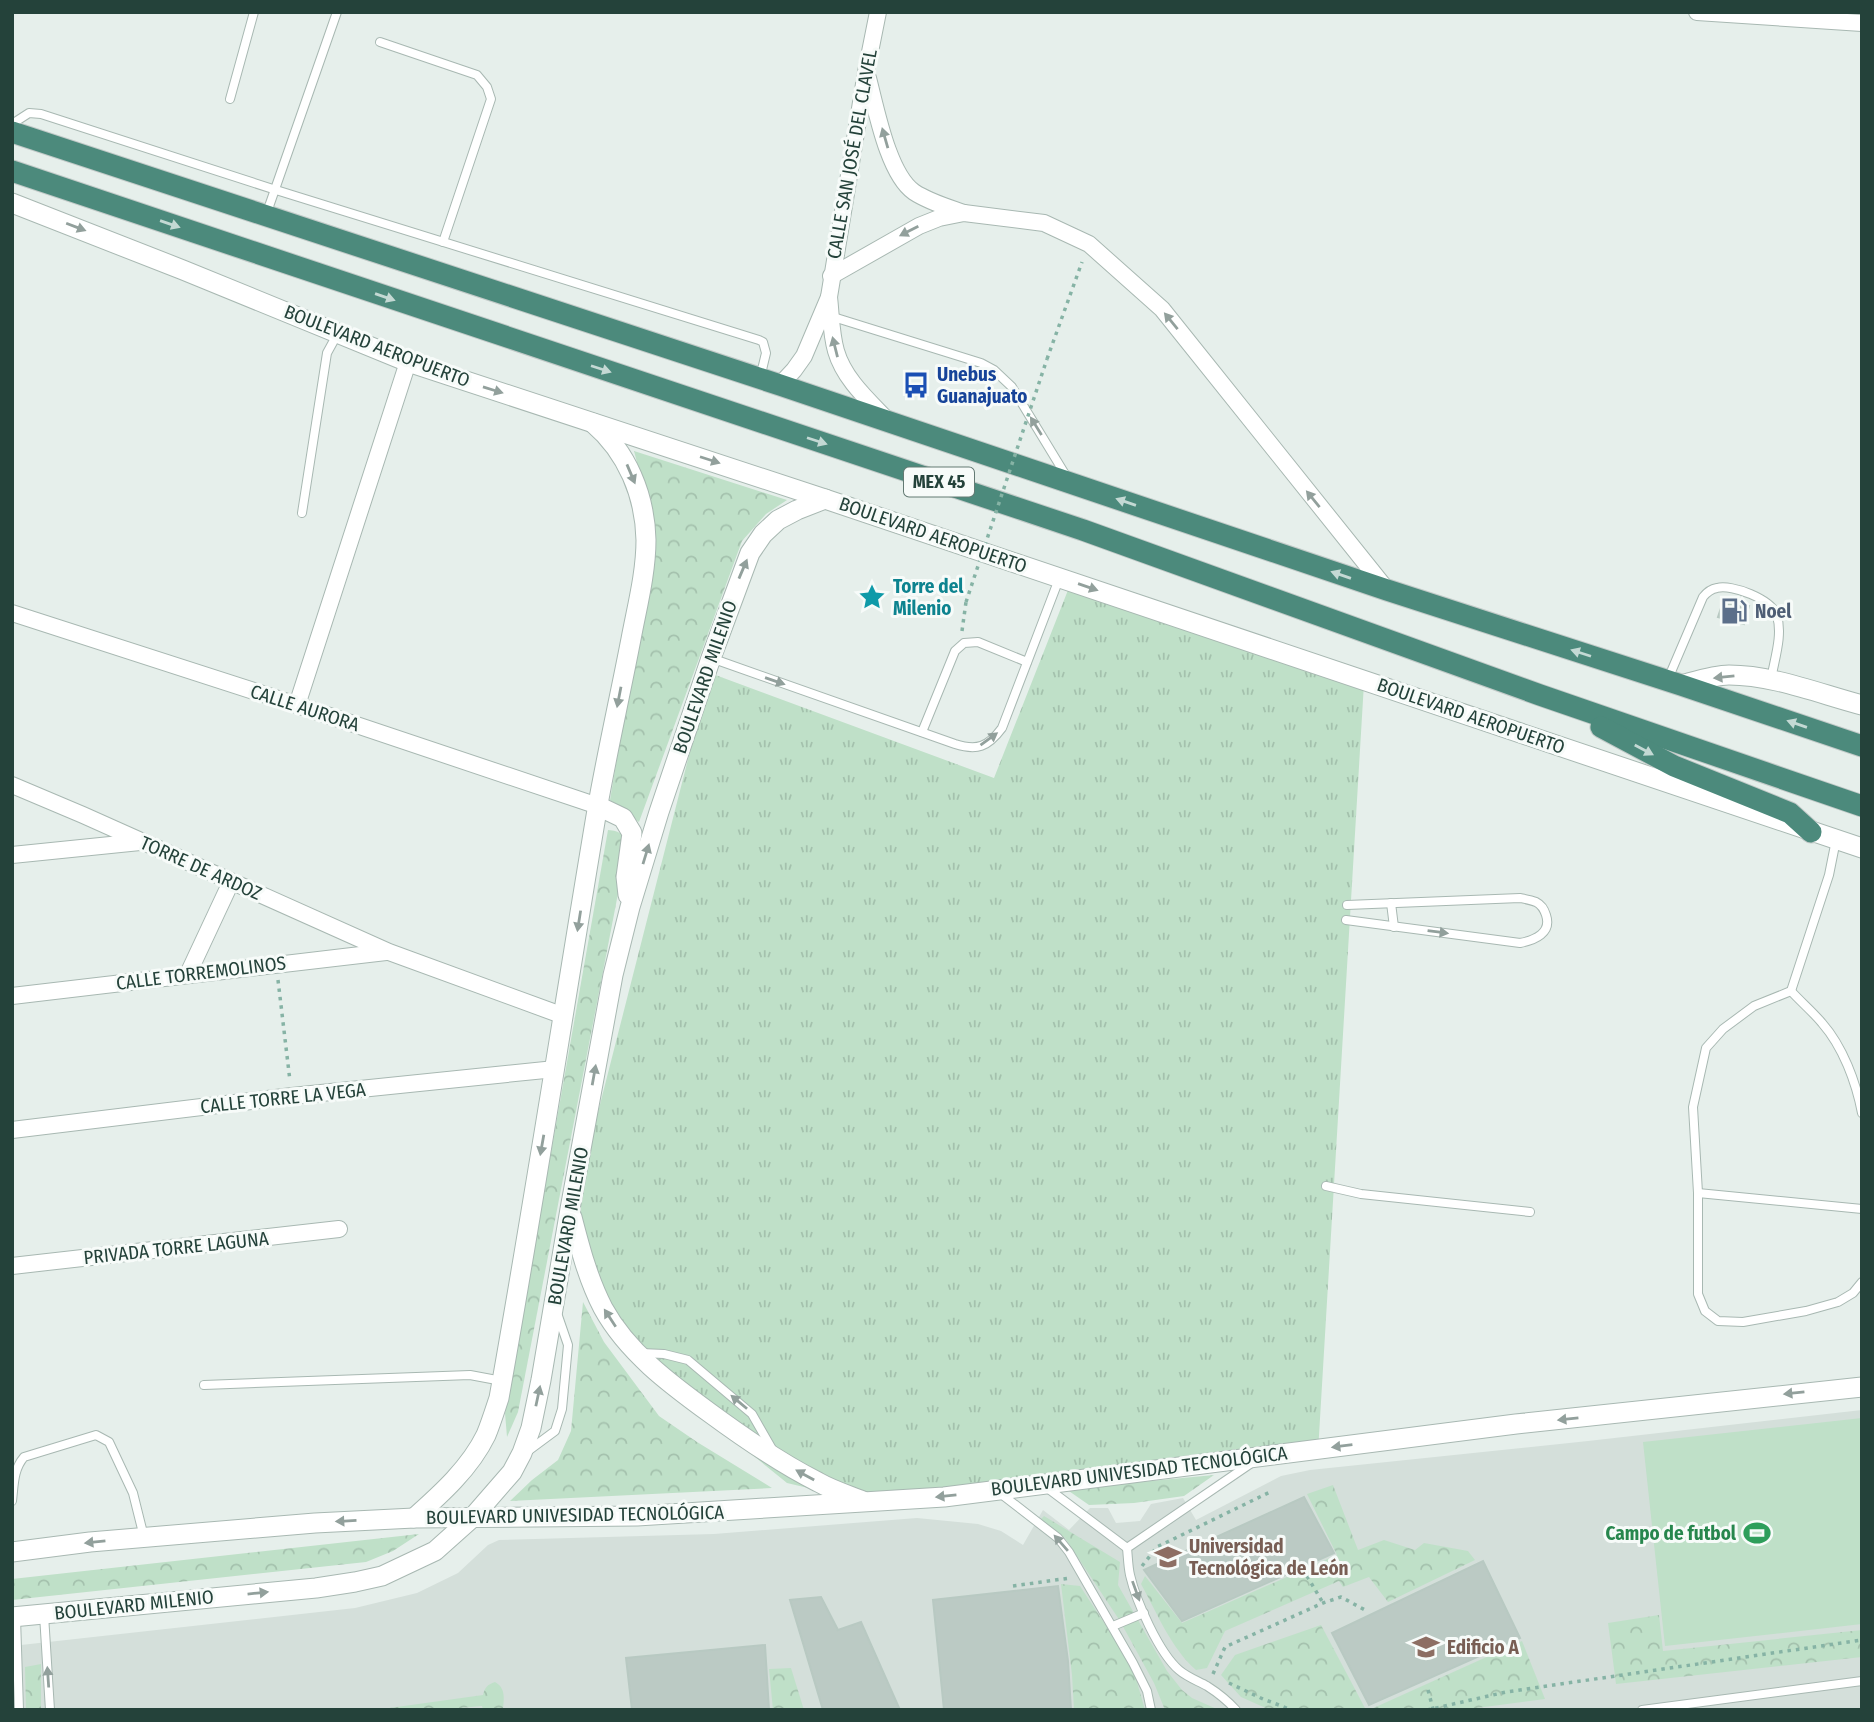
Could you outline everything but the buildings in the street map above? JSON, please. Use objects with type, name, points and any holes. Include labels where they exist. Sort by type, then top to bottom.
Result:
[{"type":"highway","name":"MEX 45","points":[[12,132],[760,378],[1387,590],[1862,746]]},
{"type":"highway","name":"MEX 45","points":[[12,171],[1083,530],[1540,695],[1862,806]]},
{"type":"highway","points":[[1540,695],[1674,766],[1790,813],[1811,832]]},
{"type":"street","name":"CALLE SAN JOSÉ DEL CLAVEL","points":[[780,385],[804,356],[826,314],[878,12]]},
{"type":"street","points":[[1698,12],[1862,23]]},
{"type":"street","points":[[866,72],[889,153],[899,176],[913,192],[964,213],[1044,223],[1089,244],[1162,309],[1387,590]]},
{"type":"street","name":"BOULEVARD AEROPUERTO","points":[[12,203],[408,362],[825,499],[1862,848]]},
{"type":"street","points":[[831,276],[919,226],[939,218],[964,213]]},
{"type":"street","points":[[826,314],[835,349],[846,375],[888,421]]},
{"type":"street","points":[[297,705],[408,362]]},
{"type":"street","name":"BOULEVARD MILENIO","points":[[414,1518],[444,1491],[473,1456],[485,1437],[499,1398],[598,806],[641,589],[646,540],[639,496],[627,464],[604,433],[590,421]]},
{"type":"street","name":"BOULEVARD MILENIO","points":[[14,1617],[355,1582],[382,1576],[435,1551],[472,1518],[512,1472],[531,1427],[613,975],[630,907],[659,812],[750,553],[763,534],[778,520],[825,499]]},
{"type":"street","name":"CALLE AURORA","points":[[12,612],[598,806]]},
{"type":"street","points":[[1674,683],[1726,675],[1771,680],[1862,705]]},
{"type":"street","name":"TORRE DE ARDOZ","points":[[12,785],[389,952],[564,1016]]},
{"type":"street","points":[[598,806],[623,818],[632,833],[626,877],[630,907]]},
{"type":"street","points":[[12,855],[143,842]]},
{"type":"street","points":[[188,974],[231,882]]},
{"type":"street","name":"CALLE TORREMOLINOS","points":[[12,996],[389,952]]},
{"type":"street","name":"CALLE TORRE LA VEGA","points":[[12,1130],[292,1096],[555,1069]]},
{"type":"street","points":[[570,1209],[589,1278],[619,1332],[638,1353],[671,1384],[776,1458],[820,1483],[867,1502]]},
{"type":"street","name":"PRIVADA TORRE LAGUNA","points":[[12,1266],[339,1229]]},
{"type":"street","name":"BOULEVARD UNIVESIDAD TECNOLÓGICA","points":[[414,1518],[637,1516],[944,1497],[1543,1421],[1862,1387]]},
{"type":"street","points":[[12,1552],[145,1537],[414,1518]]},
{"type":"lane","points":[[230,99],[254,12]]},
{"type":"lane","points":[[267,215],[337,12]]},
{"type":"lane","points":[[380,42],[477,75],[487,87],[491,99],[443,242]]},
{"type":"lane","points":[[12,124],[29,113],[41,114],[758,340],[763,342],[766,353],[760,378]]},
{"type":"lane","points":[[826,314],[981,363],[994,370],[1012,387],[1072,484]]},
{"type":"lane","points":[[302,513],[327,353],[338,333]]},
{"type":"lane","points":[[711,658],[966,747],[976,747],[994,739],[1002,728],[1060,578]]},
{"type":"lane","points":[[1674,683],[1703,597],[1714,589],[1729,587],[1760,598],[1772,605],[1776,612],[1779,630],[1771,680]]},
{"type":"lane","points":[[922,732],[955,651],[964,643],[978,642],[1027,662]]},
{"type":"lane","points":[[1791,992],[1829,875],[1836,840]]},
{"type":"lane","points":[[1346,920],[1520,943],[1531,941],[1543,934],[1547,928],[1543,907],[1537,902],[1520,898],[1347,905]]},
{"type":"lane","points":[[1391,904],[1394,927]]},
{"type":"lane","points":[[1791,992],[1823,1023],[1842,1052],[1862,1114]]},
{"type":"lane","points":[[1791,992],[1754,1006],[1723,1029],[1706,1048],[1693,1107],[1698,1193],[1698,1294],[1705,1311],[1718,1321],[1743,1322],[1818,1308],[1846,1298],[1862,1282]]},
{"type":"lane","points":[[1326,1186],[1362,1194],[1530,1212]]},
{"type":"lane","points":[[1698,1193],[1862,1209]]},
{"type":"lane","points":[[638,1353],[664,1353],[688,1360],[752,1414],[776,1458]]},
{"type":"lane","points":[[204,1385],[470,1375],[502,1381]]},
{"type":"lane","points":[[12,1501],[17,1465],[24,1457],[96,1435],[109,1442],[133,1493],[145,1537]]},
{"type":"lane","points":[[1127,1548],[1262,1455]]},
{"type":"lane","points":[[1041,1484],[1127,1548],[1130,1575],[1144,1613],[1169,1660],[1189,1677],[1224,1697],[1236,1710]]},
{"type":"lane","points":[[996,1489],[1058,1538],[1069,1552],[1113,1626],[1147,1691],[1151,1710]]},
{"type":"lane","points":[[1113,1626],[1144,1613]]},
{"type":"lane","points":[[44,1614],[50,1710]]},
{"type":"lane","points":[[14,1617],[19,1710]]},
{"type":"lane","points":[[1642,1710],[1862,1681]]},
{"type":"path","points":[[964,643],[961,628],[966,602],[1047,359],[1089,244]]},
{"type":"path","points":[[276,964],[292,1096]]},
{"type":"path","points":[[1141,1566],[1157,1547],[1270,1492]]},
{"type":"path","points":[[1307,1576],[1323,1603]]},
{"type":"path","points":[[1013,1586],[1072,1579]]},
{"type":"path","points":[[1204,1675],[1213,1675],[1225,1647],[1323,1603],[1341,1597],[1365,1610]]},
{"type":"path","points":[[1427,1710],[1506,1692],[1862,1640]]},
{"type":"path","points":[[1223,1681],[1292,1710]]},
{"type":"path","points":[[1428,1690],[1433,1709]]},
{"type":"shaded area","name":"Universidad Tecnológica de León","points":[[1862,1410],[1862,1710],[12,1710],[12,1646],[355,1608],[417,1593],[458,1573],[488,1545],[499,1540],[714,1534],[917,1518],[978,1524],[1001,1531],[1023,1545],[1043,1510],[1069,1530],[1090,1508],[1108,1508],[1116,1523],[1140,1521],[1151,1504],[1183,1498],[1196,1520],[1281,1476],[1310,1470]]},
{"type":"green space","points":[[634,451],[787,500],[766,514],[742,541],[639,822],[610,800],[652,549]]},
{"type":"green space","points":[[1070,585],[1364,683],[1318,1452],[867,1502],[787,1483],[654,1375],[601,1307],[570,1222],[710,673],[994,778]]},
{"type":"green space","points":[[608,830],[621,834],[627,847],[518,1412],[507,1437],[505,1413]]},
{"type":"green space","points":[[583,1302],[604,1342],[659,1416],[772,1488],[510,1501],[558,1460],[571,1431]]},
{"type":"green space","name":"Campo de futbol","points":[[1862,1418],[1862,1624],[1665,1646],[1643,1442]]},
{"type":"green space","points":[[1214,1475],[1184,1496],[1134,1503],[1089,1505],[1066,1489]]},
{"type":"green space","points":[[1333,1485],[1358,1550],[1384,1540],[1415,1550],[1424,1543],[1468,1551],[1475,1560],[1388,1602],[1369,1577],[1343,1587],[1339,1581],[1225,1631],[1207,1668],[1196,1670],[1179,1651],[1159,1618],[1141,1584],[1145,1576],[1182,1623],[1337,1555],[1307,1494]]},
{"type":"green space","points":[[1044,1516],[1120,1562],[1118,1585],[1167,1671],[1192,1698],[1219,1710],[1165,1710],[1154,1683],[1120,1621],[1065,1538],[1040,1520]]},
{"type":"green space","points":[[419,1534],[393,1551],[366,1562],[12,1600],[12,1579]]},
{"type":"green space","points":[[1061,1584],[1080,1586],[1135,1675],[1145,1710],[1074,1710]]},
{"type":"green space","points":[[1659,1615],[1663,1651],[1862,1630],[1862,1657],[1616,1684],[1608,1623]]},
{"type":"green space","points":[[1321,1625],[1366,1710],[1270,1710],[1241,1697],[1221,1675],[1235,1655]]},
{"type":"green space","points":[[1522,1641],[1545,1699],[1462,1710],[1369,1710]]},
{"type":"green space","points":[[41,1664],[41,1710],[26,1710],[25,1667]]},
{"type":"green space","points":[[791,1668],[804,1710],[773,1710],[769,1669]]},
{"type":"green space","points":[[495,1682],[503,1691],[503,1710],[483,1710],[482,1706],[439,1710],[375,1710],[483,1695],[487,1687]]},
{"type":"place","name":"Unebus Guanajuato","points":[[916,385]]},
{"type":"place","name":"Torre del Milenio","points":[[872,597]]},
{"type":"place","name":"Noel","points":[[1734,611]]},
{"type":"place","name":"Campo de futbol","points":[[1757,1533]]},
{"type":"place","name":"Universidad Tecnológica de León","points":[[1168,1557]]},
{"type":"place","name":"Edificio A","points":[[1426,1647]]}]
